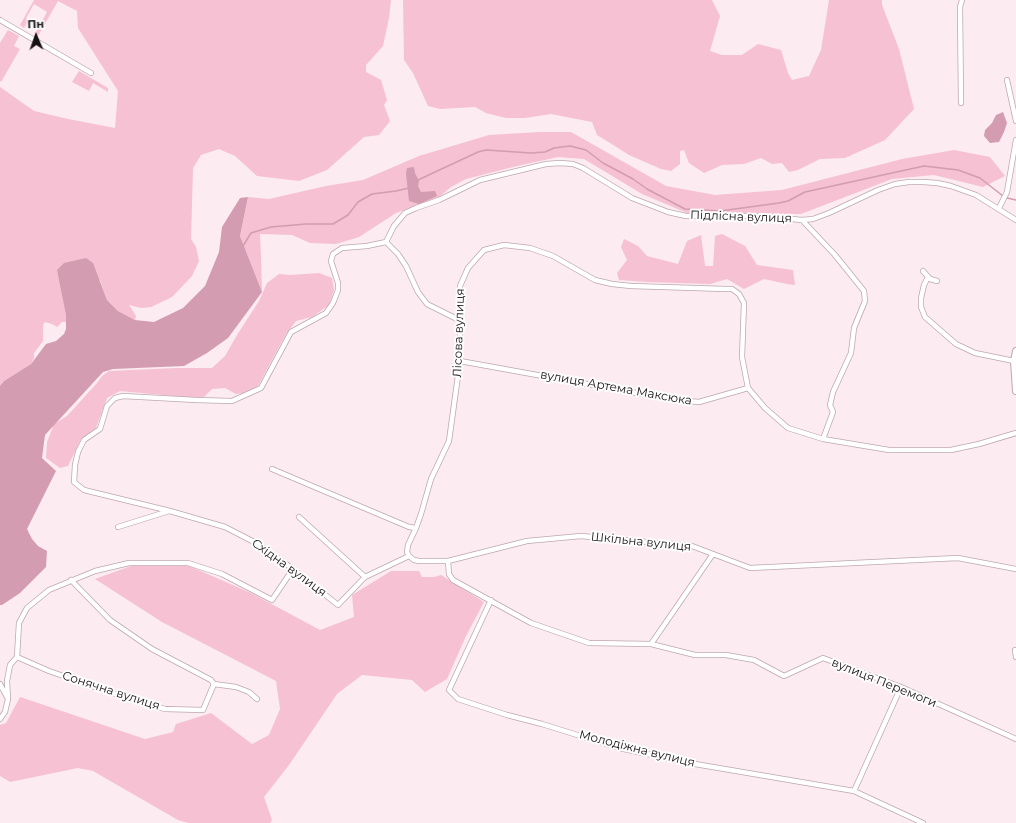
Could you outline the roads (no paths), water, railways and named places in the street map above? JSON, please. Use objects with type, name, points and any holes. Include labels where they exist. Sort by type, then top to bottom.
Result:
[{"type":"street","points":[[961,103],[960,7],[962,0]]},
{"type":"street","points":[[0,20],[91,73]]},
{"type":"street","points":[[1007,80],[1016,121]]},
{"type":"street","points":[[999,208],[1007,192],[1016,140]]},
{"type":"street","name":"Підлісна вулиця","points":[[386,242],[394,226],[405,213],[416,208],[439,200],[480,180],[546,164],[560,163],[573,164],[584,168],[632,198],[668,212],[686,216],[761,216],[802,220],[814,219],[878,190],[895,184],[909,182],[937,183],[951,186],[976,195],[1016,220]]},
{"type":"street","points":[[802,220],[864,291],[865,301],[854,328],[851,353],[833,392],[830,405],[834,412],[823,439]]},
{"type":"street","points":[[386,242],[398,254],[406,266],[418,292],[427,304],[461,321]]},
{"type":"street","name":"Східна вулиця","points":[[365,577],[338,605],[293,569],[258,544],[225,527],[170,511],[84,490],[74,482],[75,465],[78,452],[84,440],[100,429],[107,406],[115,398],[123,396],[232,401],[261,388],[291,332],[326,313],[333,303],[338,290],[338,283],[332,261],[333,254],[342,248],[367,246],[386,242]]},
{"type":"street","name":"Лісова вулиця","points":[[409,556],[407,552],[408,545],[421,514],[431,479],[449,441],[460,361],[460,286],[468,268],[484,250],[504,245],[530,248],[553,256],[595,280],[612,284],[631,286],[732,289],[739,294],[744,303],[742,357],[748,388]]},
{"type":"street","points":[[923,271],[928,277],[937,281]]},
{"type":"street","points":[[928,277],[924,285],[921,298],[922,307],[926,317],[956,344],[975,353],[1014,361]]},
{"type":"street","points":[[1016,351],[1014,361],[1016,392]]},
{"type":"street","name":"вулиця Артема Максюка","points":[[460,361],[675,400],[699,402],[748,388]]},
{"type":"street","points":[[748,388],[765,408],[788,428],[823,439],[889,450],[951,450],[979,444],[1016,433]]},
{"type":"street","points":[[272,469],[409,527],[416,528]]},
{"type":"street","points":[[118,526],[170,511]]},
{"type":"street","points":[[299,517],[365,577],[409,556]]},
{"type":"street","name":"Шкільна вулиця","points":[[409,556],[414,560],[419,561],[448,561],[527,541],[581,536],[692,546],[750,568],[958,558],[1016,569]]},
{"type":"street","points":[[651,644],[713,554]]},
{"type":"street","name":"вулиця Перемоги","points":[[448,561],[448,574],[453,580],[531,623],[589,643],[651,644],[695,655],[726,655],[754,660],[784,676],[823,658],[902,687],[1016,739]]},
{"type":"street","points":[[0,719],[5,712],[8,699],[7,681],[10,665],[17,657],[19,624],[27,608],[49,590],[95,571],[129,563],[188,563],[222,574],[272,600],[293,569]]},
{"type":"street","points":[[71,580],[110,620],[152,649],[211,680],[214,684],[236,687],[249,692],[258,699]]},
{"type":"street","name":"Молодіжна вулиця","points":[[491,600],[449,690],[458,699],[507,716],[542,724],[619,748],[695,764],[854,791],[923,823]]},
{"type":"street","points":[[1015,650],[1016,657]]},
{"type":"street","name":"Сонячна вулиця","points":[[17,657],[49,671],[109,692],[165,709],[203,710],[214,684]]},
{"type":"street","points":[[0,684],[8,699]]},
{"type":"street","points":[[854,791],[902,687]]},
{"type":"waterway","points":[[418,180],[478,152],[486,150],[531,153],[545,152],[554,148],[570,146],[586,150],[603,163],[685,209],[720,211],[779,203],[788,201],[805,192],[924,166],[958,170],[980,178],[1003,196]]},
{"type":"waterway","points":[[243,246],[251,233],[271,227],[306,224],[333,224],[348,215],[358,202],[372,194],[409,188]]},
{"type":"waterway","points":[[1007,198],[1016,200]]}]
